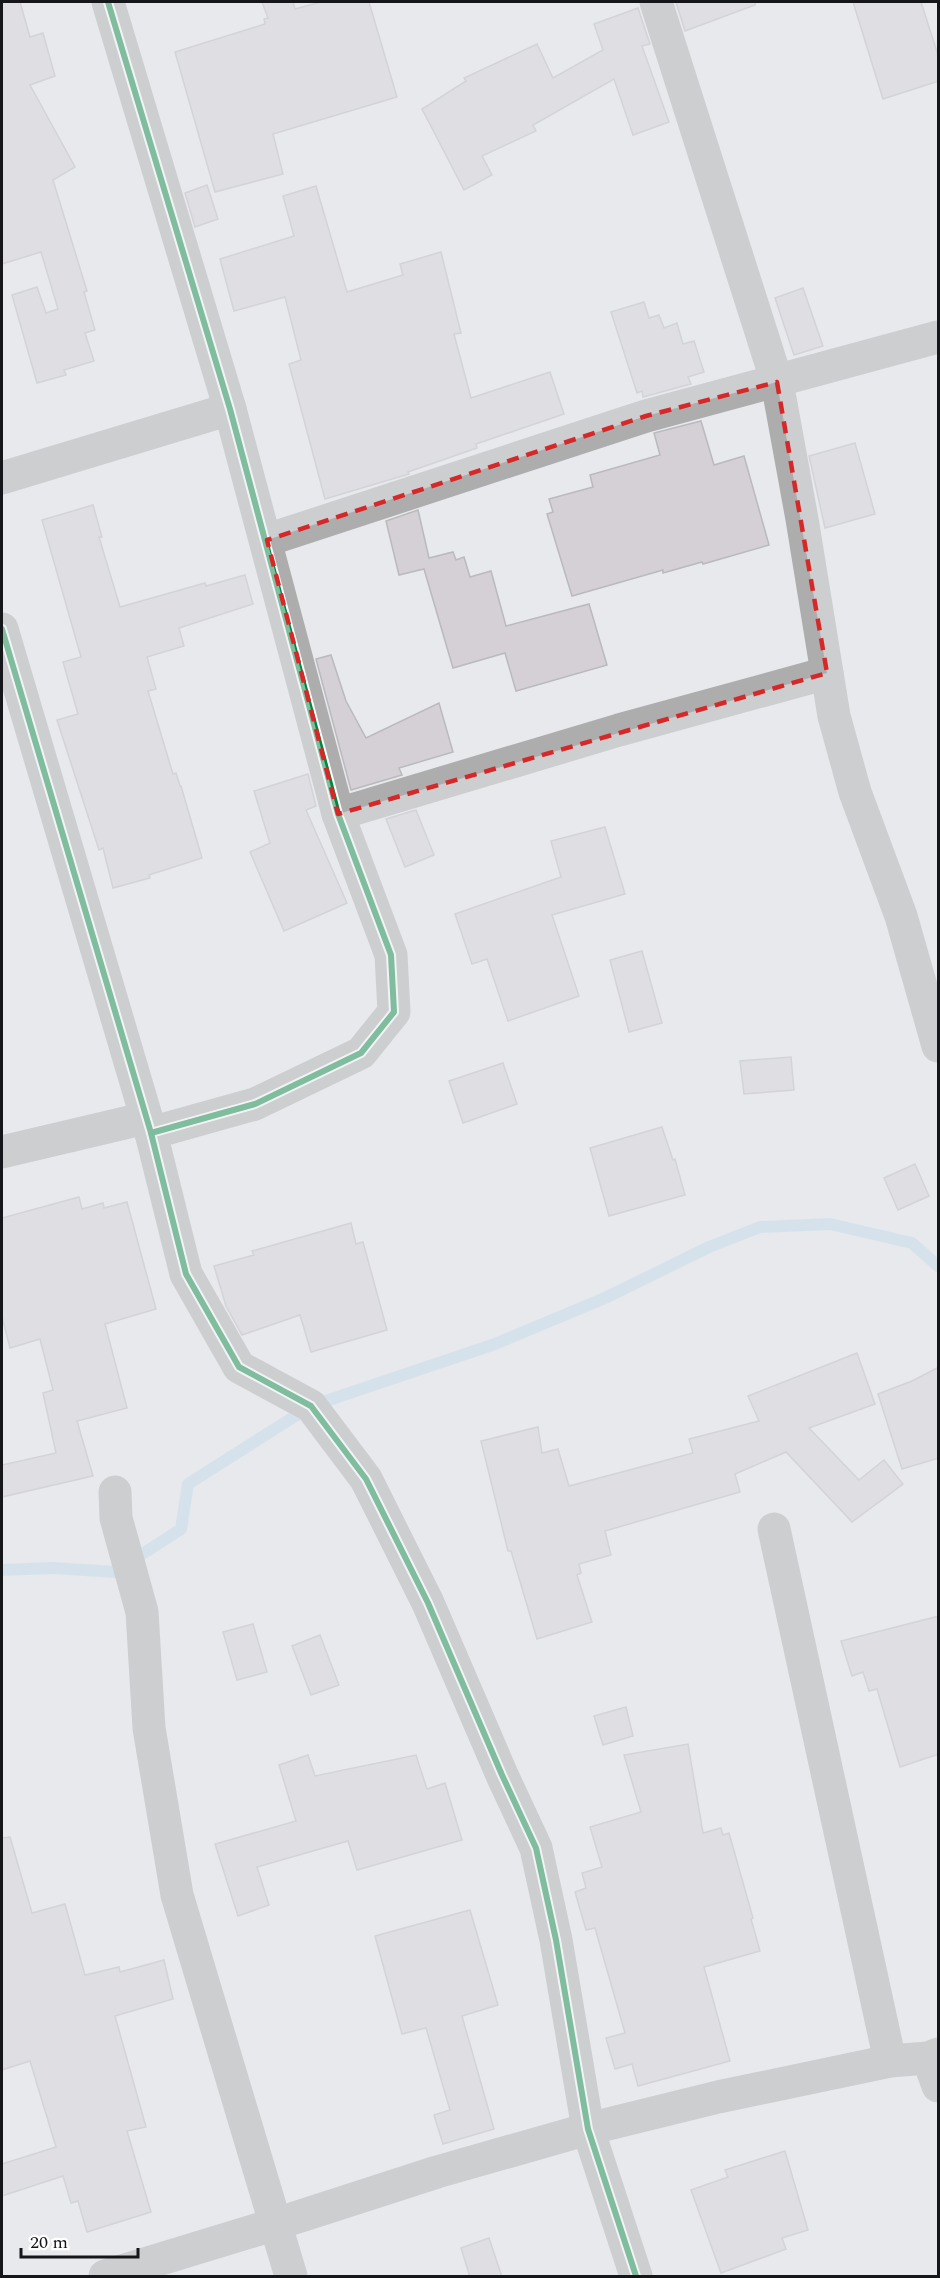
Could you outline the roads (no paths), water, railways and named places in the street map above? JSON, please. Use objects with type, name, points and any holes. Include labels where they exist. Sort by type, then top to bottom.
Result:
[{"type":"street","points":[[2,1152],[255,1104],[361,1053],[394,1012],[391,955],[338,814],[267,540],[230,409],[108,2]]},
{"type":"street","points":[[656,2],[777,382],[834,716],[855,792],[901,916],[939,1046]]},
{"type":"street","points":[[267,540],[646,416],[939,337]]},
{"type":"street","points":[[2,478],[230,409]]},
{"type":"street","points":[[2,629],[149,1125],[186,1274],[239,1367],[311,1406],[366,1479],[428,1603],[501,1775],[536,1848],[556,1940],[588,2129],[636,2277]]},
{"type":"street","points":[[338,814],[619,730],[827,673]]},
{"type":"street","points":[[115,1492],[116,1518],[142,1612],[149,1728],[177,1895],[291,2277]]},
{"type":"street","points":[[774,1529],[890,2061]]},
{"type":"street","points":[[105,2277],[437,2172],[588,2129],[718,2097],[890,2061],[935,2066]]},
{"type":"waterway","points":[[2,1570],[53,1568],[115,1572],[181,1529],[188,1484],[311,1406],[495,1344],[605,1298],[709,1247],[760,1227],[830,1224],[912,1243],[938,1266]]}]
